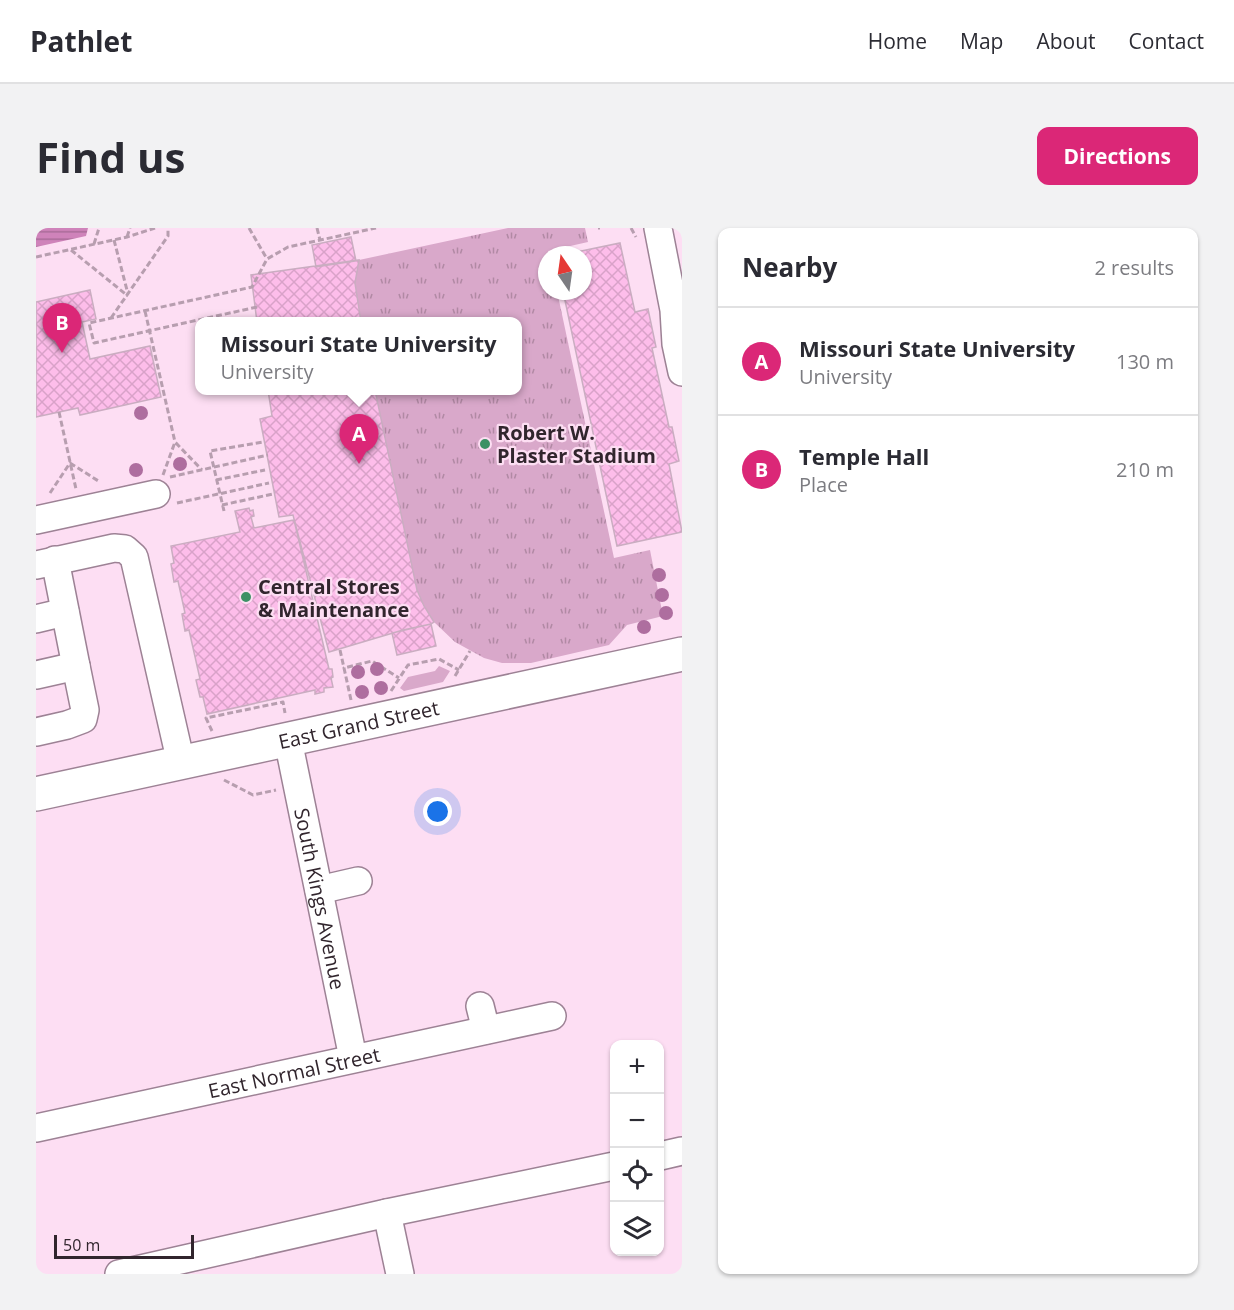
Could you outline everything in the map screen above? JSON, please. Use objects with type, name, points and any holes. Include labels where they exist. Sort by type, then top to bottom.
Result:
[{"type":"main road","name":"East Grand Street","points":[[36,794],[181,763],[288,730],[682,654]]},
{"type":"street","points":[[658,228],[674,310],[676,344],[682,372]]},
{"type":"street","points":[[42,508],[163,492]]},
{"type":"street","points":[[36,732],[83,719],[85,710],[65,612],[45,562],[114,548],[125,549],[134,557],[181,763]]},
{"type":"street","points":[[36,619],[65,612]]},
{"type":"street","points":[[36,675],[76,666]]},
{"type":"street","name":"South Kings Avenue","points":[[288,730],[353,1058]]},
{"type":"street","points":[[319,890],[358,881]]},
{"type":"street","name":"East Normal Street","points":[[36,1128],[353,1058],[483,1018],[552,1016]]},
{"type":"street","points":[[664,1155],[682,1151]]},
{"type":"street","points":[[119,1274],[387,1213],[610,1167]]},
{"type":"street","points":[[387,1213],[400,1274]]},
{"type":"path","points":[[94,244],[99,228]]},
{"type":"path","points":[[127,237],[130,228]]},
{"type":"path","points":[[36,258],[127,237],[154,228]]},
{"type":"path","points":[[111,318],[168,236],[168,228]]},
{"type":"path","points":[[249,228],[267,259]]},
{"type":"path","points":[[317,228],[320,240]]},
{"type":"path","points":[[195,320],[94,343],[89,323],[252,287],[267,259],[288,247],[376,228]]},
{"type":"path","points":[[114,240],[128,296]]},
{"type":"path","points":[[70,249],[128,296]]},
{"type":"path","points":[[210,317],[257,307]]},
{"type":"path","points":[[146,311],[175,442],[163,492],[219,494],[269,483]]},
{"type":"path","points":[[59,412],[78,497]]},
{"type":"path","points":[[175,442],[202,470]]},
{"type":"path","points":[[224,512],[210,451],[263,442]]},
{"type":"path","points":[[214,468],[268,455]]},
{"type":"path","points":[[70,463],[103,484]]},
{"type":"path","points":[[42,508],[70,463]]},
{"type":"path","points":[[216,480],[265,470]]},
{"type":"path","points":[[222,505],[273,494]]},
{"type":"path","points":[[340,650],[352,706]]},
{"type":"path","points":[[454,678],[470,651]]},
{"type":"path","points":[[387,698],[408,665],[439,659],[459,670]]},
{"type":"path","points":[[344,668],[372,661],[399,678]]},
{"type":"path","points":[[214,736],[206,718],[283,702],[288,730]]},
{"type":"path","points":[[224,780],[253,795],[278,789]]},
{"type":"green space","points":[[508,228],[585,228],[588,242],[570,246],[538,246],[538,300],[559,300],[614,558],[650,550],[663,616],[627,625],[609,645],[531,663],[502,663],[484,658],[455,642],[434,622],[417,590],[376,395],[522,395],[522,317],[360,317],[355,283],[359,260]]},
{"type":"green space","points":[[439,666],[450,671],[443,682],[404,691],[400,688],[408,677],[435,671]]},
{"type":"shaded area","points":[[36,228],[88,228],[86,236],[36,247]]},
{"type":"building","points":[[351,237],[356,261],[316,267],[312,245]]},
{"type":"building","points":[[620,243],[635,312],[648,309],[656,347],[652,348],[669,427],[672,427],[679,461],[669,464],[682,532],[617,546],[565,300],[592,300],[592,249]]},
{"type":"building","points":[[359,260],[355,283],[360,317],[256,317],[251,275]]},
{"type":"building","points":[[90,290],[96,319],[82,322],[90,359],[150,346],[161,397],[80,415],[78,408],[36,417],[36,302]]},
{"type":"building","points":[[269,395],[376,395],[417,590],[434,622],[329,652],[293,515],[279,517],[260,419],[272,416]]},
{"type":"building","name":"Central Stores & Maintenance","points":[[249,508],[250,511],[253,510],[254,516],[251,517],[254,528],[294,520],[329,669],[332,669],[333,687],[324,688],[324,692],[315,694],[315,690],[207,714],[196,680],[200,679],[189,630],[185,631],[182,614],[185,613],[178,581],[174,582],[171,546],[240,532],[235,511]]},
{"type":"building","points":[[431,624],[436,646],[397,655],[392,633]]},
{"type":"place","name":"Temple Hall","points":[[62,353]]},
{"type":"place","name":"Robert W. Plaster Stadium","points":[[485,444]]},
{"type":"place","name":"Missouri State University","points":[[359,464]]},
{"type":"place","name":"Central Stores & Maintenance","points":[[246,597]]}]
